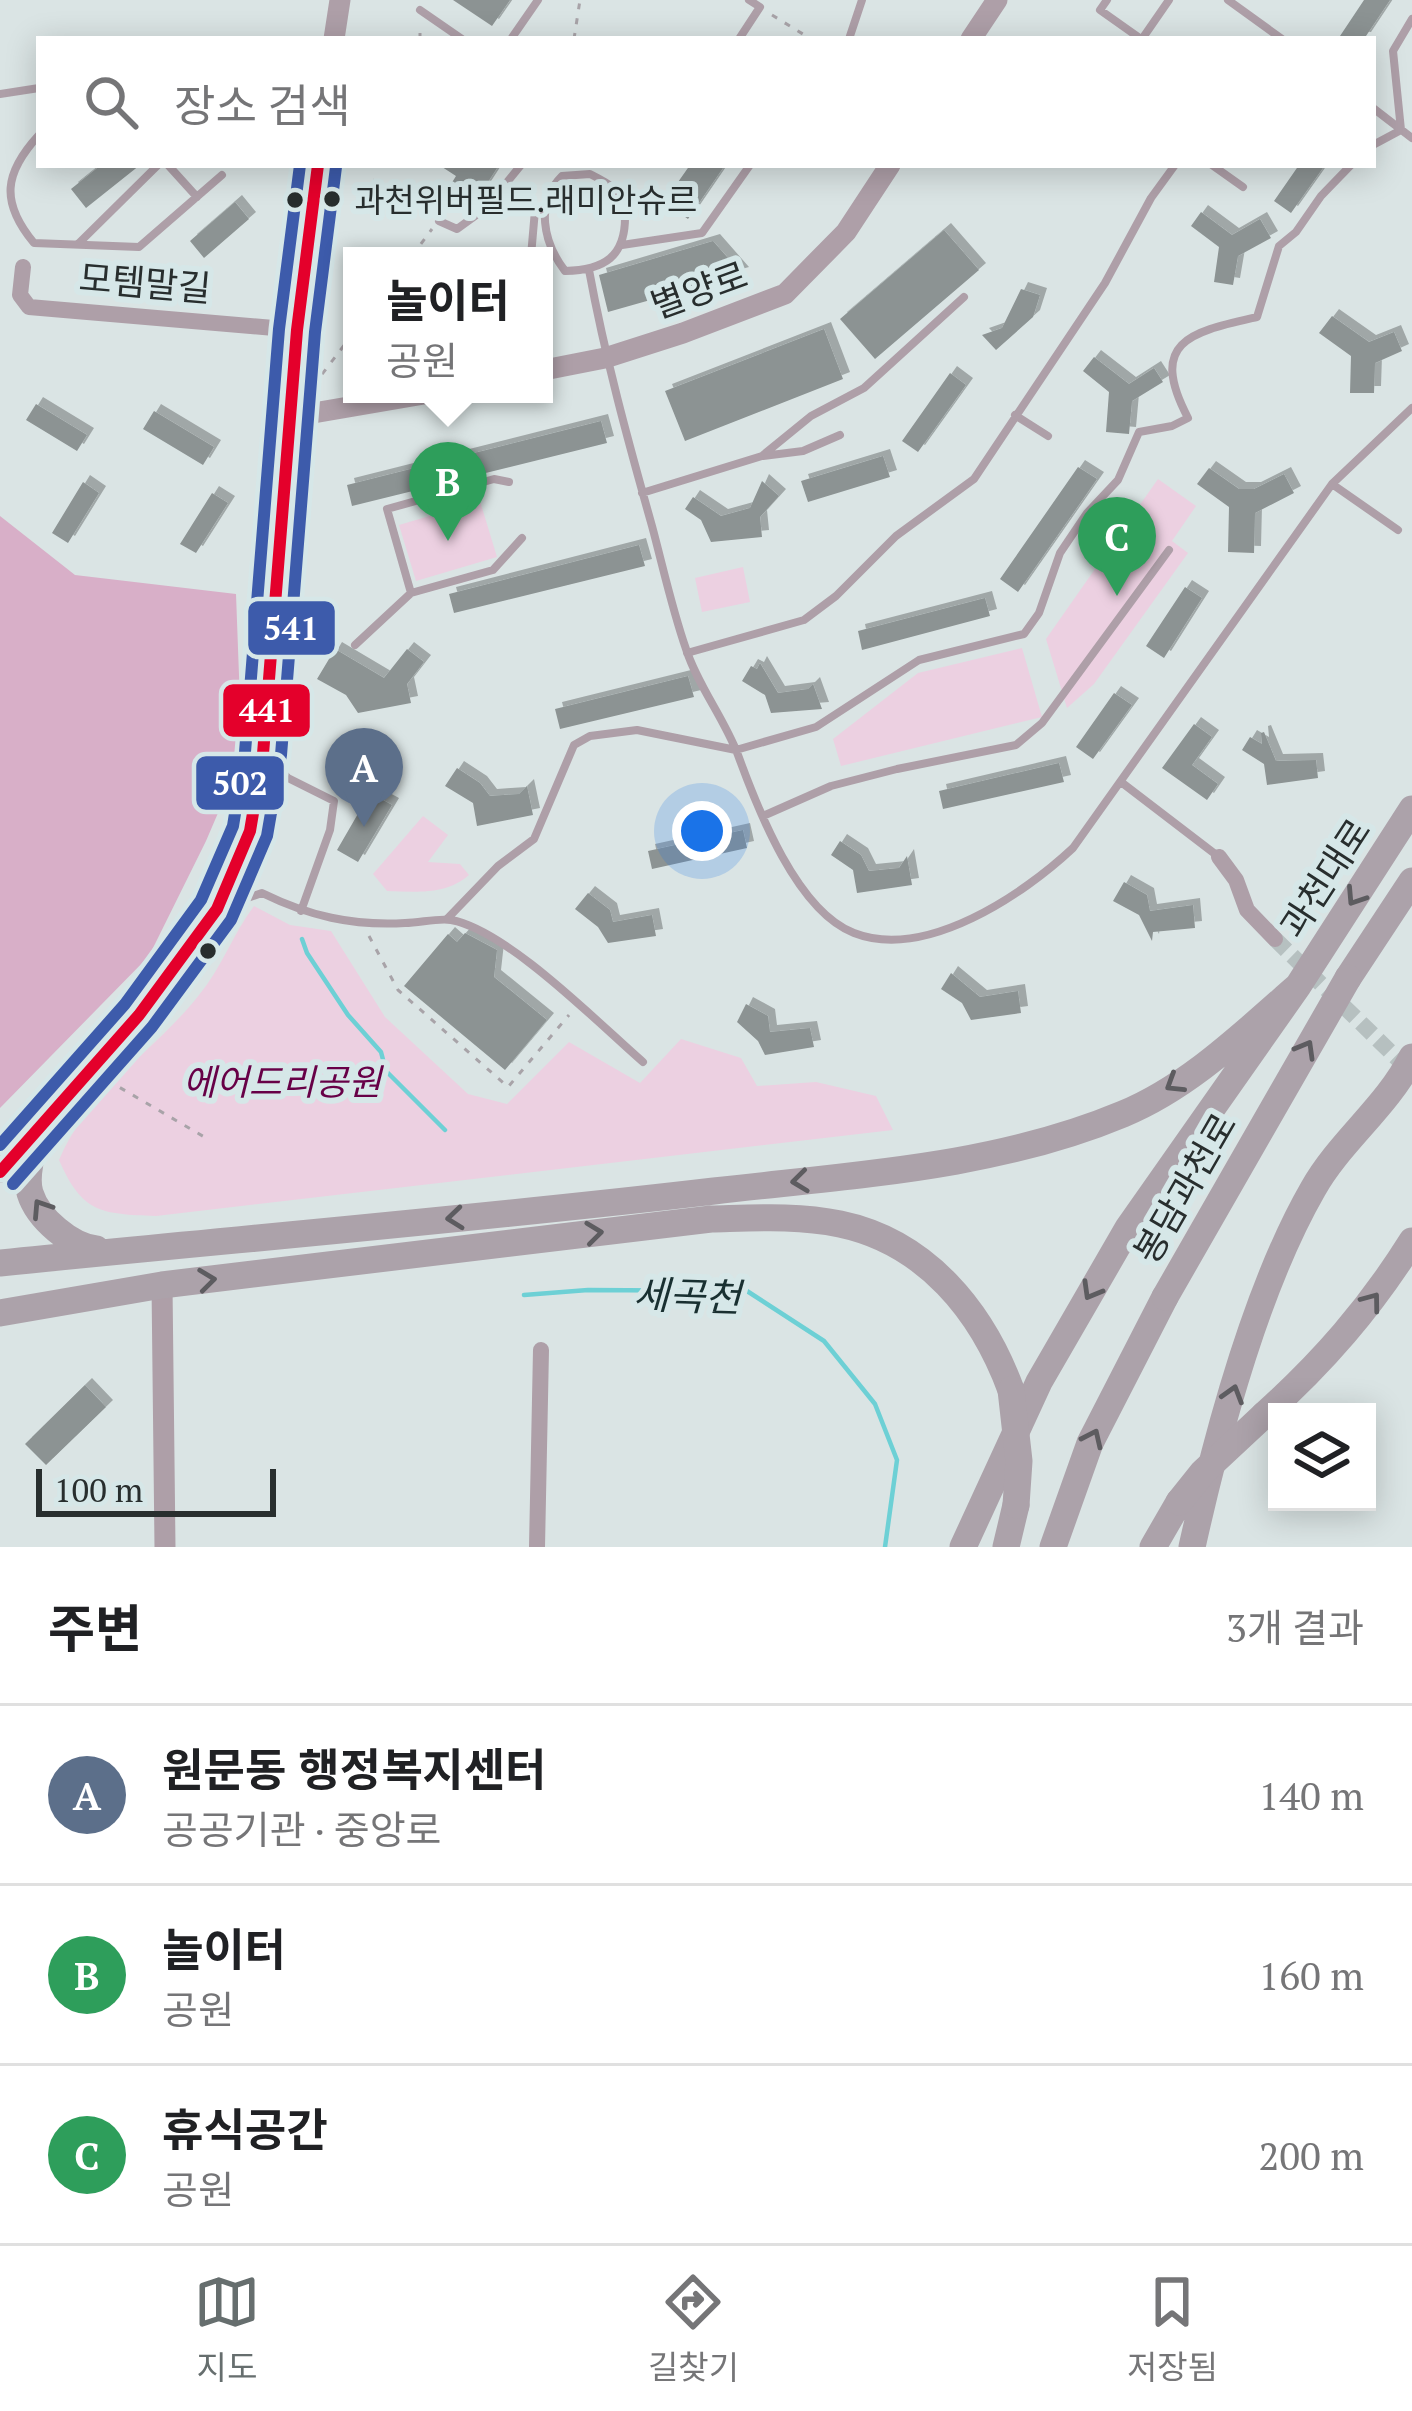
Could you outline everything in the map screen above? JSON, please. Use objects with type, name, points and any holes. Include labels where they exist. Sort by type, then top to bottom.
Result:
[{"type":"highway","name":"과천대로","points":[[1298,986],[1412,809]]},
{"type":"highway","name":"봉담과천로","points":[[1052,1547],[1090,1443],[1165,1297],[1348,978],[1412,881]]},
{"type":"highway","points":[[0,1263],[934,1166],[1018,1148],[1127,1113],[1226,1050],[1298,986]]},
{"type":"highway","points":[[963,1547],[1039,1382],[1128,1228],[1298,986]]},
{"type":"highway","points":[[1192,1547],[1234,1390],[1294,1222],[1316,1183],[1400,1081],[1412,1057]]},
{"type":"highway","points":[[40,1124],[30,1193],[52,1226],[81,1247],[112,1252]]},
{"type":"highway","points":[[3,1311],[162,1285],[711,1219],[793,1218],[842,1224],[909,1255],[950,1282],[980,1322],[1011,1390],[1019,1461],[1016,1505],[1006,1547]]},
{"type":"highway","points":[[1153,1547],[1203,1472],[1325,1360],[1376,1299],[1412,1240]]},
{"type":"street","points":[[334,36],[340,0]]},
{"type":"street","points":[[973,36],[997,0]]},
{"type":"street","points":[[0,1172],[139,1015],[217,909],[250,831],[263,754],[297,330],[318,168]]},
{"type":"street","name":"별양로","points":[[553,368],[605,358],[785,294],[846,232],[888,168]]},
{"type":"street","name":"모템말길","points":[[22,267],[20,296],[29,307],[297,330]]},
{"type":"street","points":[[290,417],[372,403]]},
{"type":"street","points":[[1219,857],[1236,880],[1247,910],[1275,939]]},
{"type":"street","points":[[162,1285],[165,1547]]},
{"type":"street","points":[[537,1547],[541,1349]]},
{"type":"lane","points":[[513,36],[538,0]]},
{"type":"lane","points":[[741,36],[760,7],[749,0]]},
{"type":"lane","points":[[850,36],[862,0]]},
{"type":"lane","points":[[1107,0],[1100,10],[1138,36]]},
{"type":"lane","points":[[1144,36],[1169,0]]},
{"type":"lane","points":[[1228,0],[1267,34]]},
{"type":"lane","points":[[420,10],[458,36]]},
{"type":"lane","points":[[1401,130],[1394,51],[1412,19]]},
{"type":"lane","points":[[0,94],[36,88]]},
{"type":"lane","points":[[1376,110],[1412,138]]},
{"type":"lane","points":[[1376,143],[1401,130]]},
{"type":"lane","points":[[36,138],[14,164],[9,194],[17,223],[34,243],[139,248],[222,175]]},
{"type":"lane","points":[[77,245],[155,168]]},
{"type":"lane","points":[[171,168],[197,197]]},
{"type":"lane","points":[[439,220],[457,229],[486,208],[518,168]]},
{"type":"lane","points":[[622,245],[702,232],[748,168]]},
{"type":"lane","points":[[687,653],[804,620],[836,596],[896,536],[974,479],[1105,283],[1173,168]]},
{"type":"lane","points":[[1216,168],[1243,188]]},
{"type":"lane","points":[[447,919],[498,866],[534,839],[574,745],[590,736],[637,730],[736,750],[816,728],[919,660],[1024,634],[1039,614],[1060,554],[1118,480],[1139,432],[1188,418],[1171,370],[1178,349],[1189,336],[1257,317],[1279,246],[1349,168]]},
{"type":"lane","points":[[550,247],[544,234],[549,188],[562,170],[590,174],[619,192],[625,210],[622,245],[614,256],[589,270],[565,271],[553,255]]},
{"type":"lane","points":[[486,208],[546,211]]},
{"type":"lane","points":[[532,247],[535,211]]},
{"type":"lane","points":[[589,270],[605,358],[687,653],[736,750],[747,787],[808,898],[854,933],[876,940],[935,931],[1000,907],[1037,882],[1073,848],[1332,484],[1412,408]]},
{"type":"lane","points":[[762,457],[812,416],[863,388],[964,297]]},
{"type":"lane","points":[[1015,415],[1048,436]]},
{"type":"lane","points":[[642,493],[762,457],[803,451],[840,435]]},
{"type":"lane","points":[[411,593],[387,508],[494,479],[509,482]]},
{"type":"lane","points":[[1332,484],[1398,530]]},
{"type":"lane","points":[[355,645],[411,593],[493,570],[522,538]]},
{"type":"lane","points":[[763,816],[831,786],[1016,746],[1042,723],[1169,550]]},
{"type":"lane","points":[[263,754],[288,778],[334,801],[330,830],[301,911]]},
{"type":"lane","points":[[1121,782],[1219,857]]},
{"type":"lane","points":[[217,909],[262,893],[328,920],[447,919],[480,928],[644,1062]]},
{"type":"path","points":[[574,36],[580,0]]},
{"type":"path","points":[[760,7],[806,36]]},
{"type":"path","points":[[373,180],[439,220],[419,247]]},
{"type":"path","points":[[290,417],[343,347]]},
{"type":"path","points":[[363,923],[398,990],[508,1087],[577,1005]]},
{"type":"path","points":[[90,1070],[206,1138]]},
{"type":"green space","points":[[1158,479],[1196,506],[1172,541],[1188,553],[1094,684],[1067,708],[1046,639]]},
{"type":"green space","points":[[480,501],[497,557],[416,581],[399,525]]},
{"type":"green space","points":[[743,567],[750,602],[702,612],[695,578]]},
{"type":"green space","points":[[1022,648],[1042,717],[841,766],[833,739],[918,673]]},
{"type":"green space","points":[[423,816],[448,835],[428,862],[460,864],[469,875],[441,889],[387,891],[373,874]]},
{"type":"green space","name":"에어드리공원","points":[[254,906],[290,925],[331,931],[385,1017],[468,1094],[507,1104],[569,1042],[640,1083],[681,1039],[741,1058],[757,1086],[816,1082],[876,1096],[893,1130],[156,1216],[96,1207],[76,1191],[59,1160],[71,1136],[104,1093],[199,995]]},
{"type":"shaded area","points":[[0,516],[75,575],[236,594],[242,757],[149,956],[0,1108]]},
{"type":"building","points":[[453,0],[510,0],[492,26]]},
{"type":"building","points":[[1364,0],[1390,0],[1366,36],[1340,36]]},
{"type":"building","points":[[97,168],[136,168],[86,208],[71,189]]},
{"type":"building","points":[[444,168],[497,168],[473,205],[448,189],[456,176]]},
{"type":"building","points":[[688,168],[723,168],[688,219],[664,202]]},
{"type":"building","points":[[1297,168],[1323,168],[1291,213],[1274,201]]},
{"type":"building","points":[[235,202],[249,219],[204,258],[190,241]]},
{"type":"building","points":[[1201,212],[1232,235],[1260,219],[1271,238],[1238,256],[1233,285],[1214,282],[1219,247],[1191,226]]},
{"type":"building","points":[[944,230],[979,270],[875,359],[840,319]]},
{"type":"building","points":[[713,241],[742,274],[608,312],[599,275]]},
{"type":"building","points":[[1021,289],[1040,295],[1033,317],[996,350],[982,335],[1002,328]]},
{"type":"building","points":[[1332,316],[1369,342],[1394,332],[1402,351],[1375,363],[1374,393],[1350,393],[1351,356],[1319,333]]},
{"type":"building","points":[[824,329],[843,379],[685,441],[665,391]]},
{"type":"building","points":[[1094,357],[1129,384],[1154,368],[1163,382],[1132,401],[1129,434],[1106,432],[1109,392],[1083,371]]},
{"type":"building","points":[[950,373],[966,385],[918,452],[902,441]]},
{"type":"building","points":[[36,404],[87,435],[77,451],[26,420]]},
{"type":"building","points":[[154,411],[214,447],[203,465],[143,429]]},
{"type":"building","points":[[601,421],[607,443],[352,506],[347,485]]},
{"type":"building","points":[[883,456],[890,477],[808,502],[801,481]]},
{"type":"building","points":[[1078,467],[1097,479],[1018,592],[1000,579]]},
{"type":"building","points":[[1209,468],[1239,489],[1254,489],[1284,474],[1294,493],[1255,513],[1254,553],[1228,552],[1229,507],[1197,484]]},
{"type":"building","points":[[762,481],[779,496],[760,517],[762,537],[711,542],[701,520],[685,509],[693,497],[721,516],[750,508]]},
{"type":"building","points":[[83,482],[99,493],[68,543],[52,533]]},
{"type":"building","points":[[212,493],[228,503],[196,553],[180,544]]},
{"type":"building","points":[[639,545],[645,566],[454,613],[449,594]]},
{"type":"building","points":[[1185,587],[1202,598],[1164,658],[1146,646]]},
{"type":"building","points":[[985,598],[990,616],[862,650],[858,631]]},
{"type":"building","points":[[335,649],[384,678],[407,649],[424,662],[407,684],[411,703],[358,713],[346,695],[317,679]]},
{"type":"building","points":[[760,663],[778,693],[813,684],[822,709],[771,713],[765,695],[742,681],[751,666],[757,669]]},
{"type":"building","points":[[688,676],[694,697],[560,729],[555,709]]},
{"type":"building","points":[[1114,693],[1132,705],[1093,759],[1076,747]]},
{"type":"building","points":[[1194,724],[1212,737],[1192,765],[1218,784],[1207,800],[1162,768]]},
{"type":"building","points":[[1264,732],[1276,761],[1316,760],[1318,778],[1267,785],[1264,764],[1242,750],[1250,737],[1262,744]]},
{"type":"building","points":[[1059,763],[1064,782],[943,809],[939,791]]},
{"type":"building","points":[[457,768],[490,796],[519,794],[527,786],[533,815],[477,826],[473,803],[445,786]]},
{"type":"building","points":[[370,793],[392,805],[358,862],[337,850]]},
{"type":"building","points":[[743,830],[747,848],[652,869],[648,851]]},
{"type":"building","points":[[840,841],[861,855],[869,871],[899,868],[907,856],[912,885],[857,893],[853,870],[831,855]]},
{"type":"building","points":[[1124,882],[1147,895],[1150,911],[1193,905],[1195,928],[1153,932],[1152,941],[1139,915],[1113,901]]},
{"type":"building","points":[[588,893],[610,910],[613,922],[652,915],[656,936],[608,943],[598,927],[575,909]]},
{"type":"building","points":[[465,933],[497,950],[494,977],[547,1020],[505,1070],[404,986],[448,934],[457,942]]},
{"type":"building","points":[[951,973],[980,997],[1018,991],[1021,1013],[971,1020],[962,1003],[941,989]]},
{"type":"building","points":[[746,1004],[768,1016],[770,1032],[810,1028],[814,1047],[765,1055],[758,1041],[737,1022]]},
{"type":"building","points":[[85,1385],[106,1407],[46,1465],[25,1444]]},
{"type":"waterway","name":"세곡천","points":[[302,939],[348,1015],[381,1052],[386,1071],[445,1130]]},
{"type":"waterway","name":"세곡천","points":[[524,1295],[588,1290],[747,1291],[824,1341],[875,1404],[897,1460],[885,1547]]},
{"type":"tunnel","points":[[1275,939],[1411,1072]]},
{"type":"transit line","name":"502","points":[[0,1145],[125,1004],[201,900],[233,826],[245,752],[279,329],[300,168]]},
{"type":"transit line","name":"441","points":[[0,1172],[139,1015],[217,909],[250,831],[263,754],[297,330],[318,168]]},
{"type":"transit line","name":"541","points":[[13,1184],[152,1027],[231,920],[267,836],[281,755],[315,332],[336,168]]},
{"type":"place","name":"과천위버필드.래미안슈르","points":[[332,199]]},
{"type":"place","name":"놀이터","points":[[448,541]]},
{"type":"place","name":"휴식공간","points":[[1117,596]]},
{"type":"place","name":"원문동 행정복지센터","points":[[364,827]]}]
